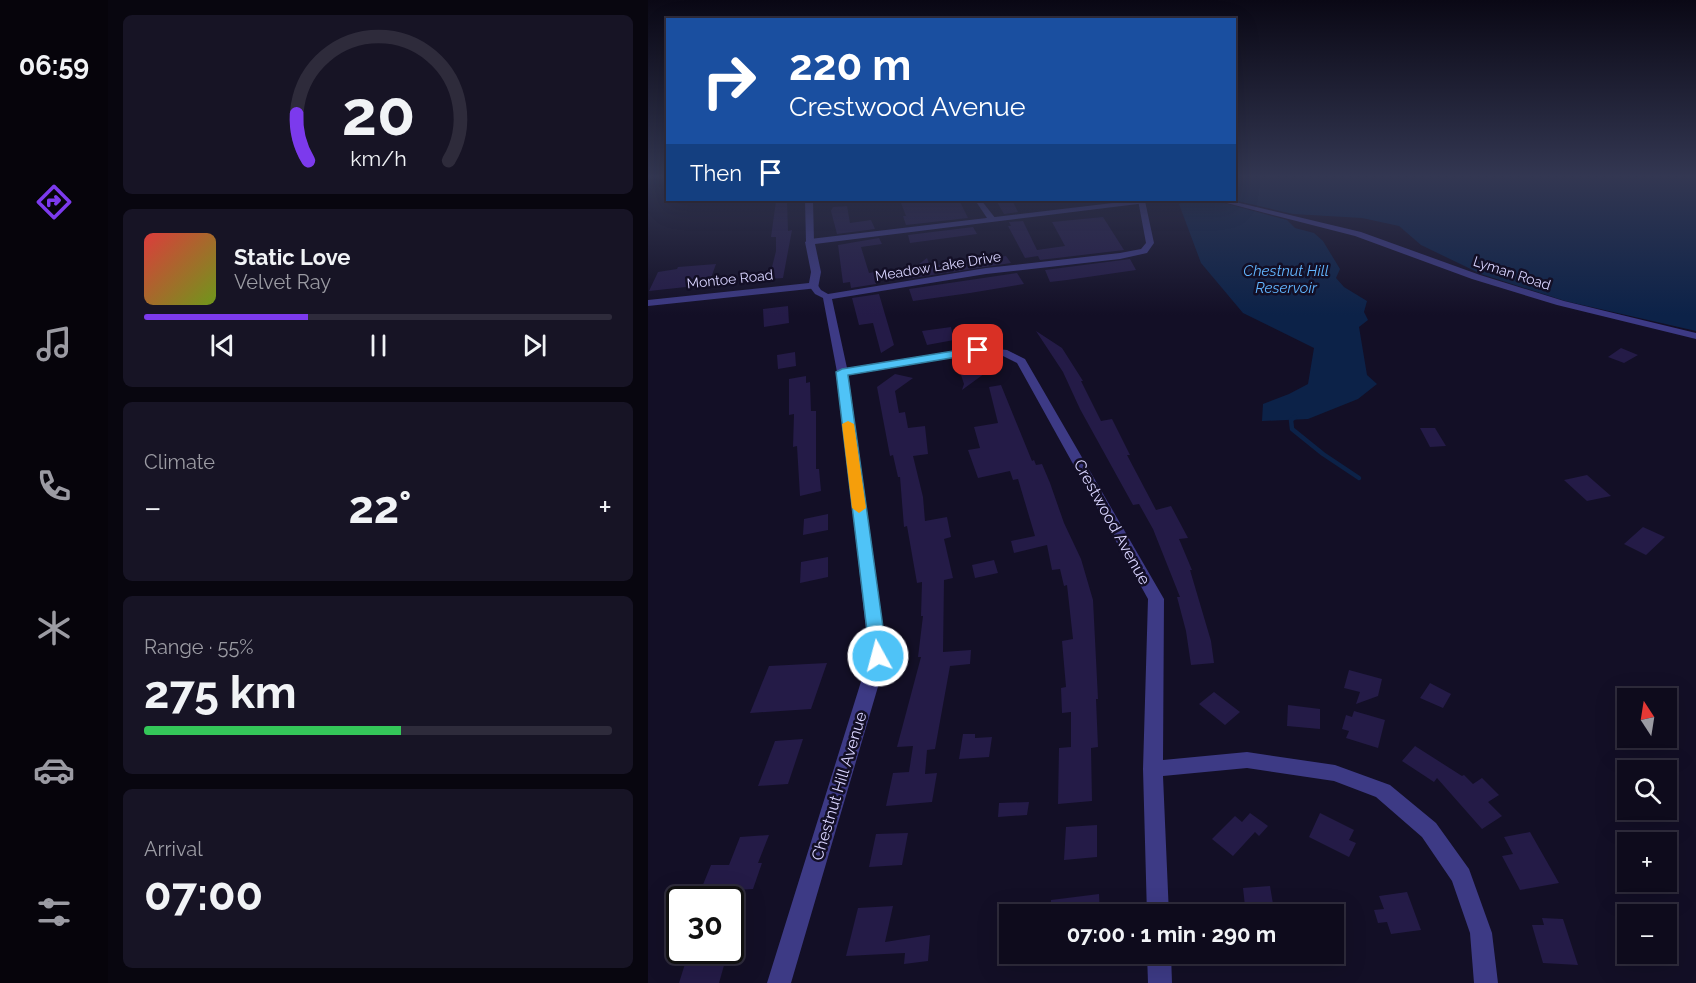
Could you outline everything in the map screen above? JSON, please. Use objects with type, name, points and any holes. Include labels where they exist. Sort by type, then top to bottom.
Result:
[{"type":"street","name":"Chestnut Hill Avenue","points":[[779,983],[878,656],[842,372],[816,272],[810,242],[810,223]]},
{"type":"street","points":[[810,242],[961,223]]},
{"type":"street","name":"Meadow Lake Drive","points":[[821,292],[1120,256],[1144,251],[1150,243],[1145,223]]},
{"type":"street","name":"Lyman Road","points":[[1312,223],[1365,236],[1476,277],[1561,303],[1696,336]]},
{"type":"street","name":"Montoe Road","points":[[648,303],[821,292]]},
{"type":"street","name":"Crestwood Avenue","points":[[842,372],[978,350],[1003,352],[1021,361],[1156,599],[1153,769],[1158,904]]},
{"type":"street","points":[[1153,769],[1247,760],[1335,773],[1383,791],[1429,830],[1461,876],[1481,933],[1486,983]]},
{"type":"street","points":[[1159,964],[1160,983]]},
{"type":"water","name":"Chestnut Hill Reservoir","points":[[1186,223],[1290,223],[1295,228],[1314,233],[1323,241],[1340,269],[1336,278],[1344,287],[1367,301],[1364,312],[1368,320],[1359,327],[1367,375],[1377,384],[1358,399],[1308,419],[1262,421],[1263,404],[1308,384],[1314,348],[1243,313],[1201,263]]},
{"type":"water","points":[[1385,223],[1696,223],[1696,331],[1565,301],[1481,274],[1421,245],[1399,226]]},
{"type":"building","points":[[773,223],[788,223],[788,231],[792,230],[783,278],[769,279],[776,251],[776,237],[771,237]]},
{"type":"building","points":[[834,223],[872,223],[875,229],[837,234]]},
{"type":"building","points":[[1009,223],[1024,223],[1037,250],[1065,246],[1052,223],[1107,223],[1124,250],[1040,260],[1038,256],[1025,258],[1008,226],[1011,226]]},
{"type":"building","points":[[973,227],[977,234],[910,243],[908,235]]},
{"type":"building","points":[[879,238],[882,244],[861,247],[869,273],[874,272],[876,284],[851,288],[850,282],[843,283],[838,245]]},
{"type":"building","points":[[1006,256],[1011,263],[906,279],[903,267],[918,265],[927,258],[930,266]]},
{"type":"building","points":[[1130,259],[1136,270],[1067,280],[1050,282],[1045,270]]},
{"type":"building","points":[[716,264],[711,278],[688,280],[686,287],[649,291],[658,272],[678,267]]},
{"type":"building","points":[[1017,273],[1024,284],[913,301],[909,289]]},
{"type":"building","points":[[879,294],[894,345],[881,353],[873,323],[859,325],[852,298]]},
{"type":"building","points":[[788,306],[789,323],[764,327],[763,309]]},
{"type":"building","points":[[951,327],[954,340],[927,345],[922,331]]},
{"type":"building","points":[[1036,331],[1062,348],[1083,381],[1081,381],[1101,421],[1112,419],[1130,455],[1127,455],[1156,510],[1171,506],[1188,538],[1179,539],[1192,570],[1190,570],[1211,641],[1214,663],[1191,665],[1186,631],[1177,597],[1180,597],[1153,529],[1139,504],[1133,505],[1080,409],[1063,372]]},
{"type":"building","points":[[1621,348],[1638,355],[1624,363],[1608,357]]},
{"type":"building","points":[[795,352],[796,366],[778,369],[777,355]]},
{"type":"building","points":[[975,364],[992,368],[962,390],[964,384],[961,375]]},
{"type":"building","points":[[895,374],[913,378],[895,391],[899,413],[905,412],[908,428],[925,426],[928,454],[913,456],[923,497],[925,521],[947,517],[951,537],[944,539],[953,578],[944,580],[943,652],[971,650],[970,664],[950,666],[935,749],[927,750],[925,774],[937,773],[932,802],[886,806],[893,773],[909,772],[913,746],[897,747],[921,657],[918,657],[923,616],[921,616],[922,582],[917,583],[907,526],[904,527],[900,477],[898,477],[893,455],[890,456],[877,387]]},
{"type":"building","points":[[806,376],[806,383],[810,382],[811,411],[816,411],[816,469],[819,469],[821,491],[800,496],[797,446],[793,447],[794,414],[789,415],[789,379]]},
{"type":"building","points":[[1001,385],[1032,461],[1034,460],[1036,465],[1042,464],[1064,523],[1081,559],[1093,600],[1098,747],[1091,748],[1092,801],[1058,804],[1059,748],[1071,747],[1071,712],[1062,713],[1061,688],[1066,687],[1062,641],[1073,639],[1067,585],[1064,586],[1060,569],[1052,570],[1047,545],[1014,553],[1011,541],[1035,536],[1018,479],[1013,480],[1010,471],[978,478],[968,450],[980,448],[974,427],[998,423],[989,387]]},
{"type":"building","points":[[1420,428],[1435,428],[1446,446],[1430,447]]},
{"type":"building","points":[[1587,475],[1611,496],[1587,501],[1564,480]]},
{"type":"building","points":[[828,514],[828,530],[803,535],[804,519]]},
{"type":"building","points":[[1643,527],[1665,537],[1646,555],[1624,544]]},
{"type":"building","points":[[828,557],[828,577],[800,583],[801,562]]},
{"type":"building","points":[[994,560],[998,573],[975,578],[972,565]]},
{"type":"building","points":[[827,663],[811,709],[750,713],[769,666]]},
{"type":"building","points":[[1349,670],[1382,679],[1378,696],[1356,704],[1360,692],[1344,688]]},
{"type":"building","points":[[1430,683],[1451,694],[1443,708],[1420,698]]},
{"type":"building","points":[[1214,692],[1240,712],[1225,725],[1199,704]]},
{"type":"building","points":[[1288,705],[1320,709],[1320,729],[1287,726]]},
{"type":"building","points":[[1354,711],[1385,720],[1378,748],[1346,738],[1349,731],[1342,729],[1346,715],[1352,717]]},
{"type":"building","points":[[963,734],[975,734],[975,738],[992,737],[989,757],[959,759]]},
{"type":"building","points":[[803,739],[788,784],[758,786],[775,741]]},
{"type":"building","points":[[1415,746],[1462,776],[1464,775],[1473,784],[1482,778],[1499,795],[1488,802],[1502,816],[1482,829],[1437,778],[1434,782],[1402,761]]},
{"type":"building","points":[[1029,802],[1027,815],[998,817],[999,803]]},
{"type":"building","points":[[1250,813],[1268,826],[1259,836],[1255,832],[1233,856],[1212,839],[1235,816],[1242,822]]},
{"type":"building","points":[[1320,813],[1354,830],[1349,840],[1356,843],[1349,857],[1309,837]]},
{"type":"building","points":[[1097,825],[1097,857],[1064,860],[1066,827]]},
{"type":"building","points":[[1530,832],[1559,883],[1520,890],[1502,856],[1513,854],[1504,837]]},
{"type":"building","points":[[908,833],[902,865],[869,867],[876,834]]},
{"type":"building","points":[[769,835],[758,863],[762,863],[753,889],[744,890],[744,886],[702,886],[711,865],[729,865],[740,837]]},
{"type":"building","points":[[1270,886],[1273,904],[1245,904],[1243,888]]},
{"type":"building","points":[[1407,892],[1421,930],[1391,934],[1387,922],[1378,923],[1374,910],[1384,909],[1379,896]]},
{"type":"building","points":[[1099,894],[1099,904],[1051,904],[1051,900]]},
{"type":"building","points":[[893,906],[885,942],[930,935],[928,961],[904,964],[905,953],[846,956],[858,908]]},
{"type":"building","points":[[1542,918],[1563,919],[1578,965],[1543,963],[1532,925],[1544,925]]},
{"type":"building","points":[[685,964],[724,964],[719,983],[679,983]]},
{"type":"waterway","points":[[1295,417],[1291,420],[1292,429],[1323,454],[1359,478]]},
{"type":"slow traffic","points":[[848,424],[859,508]]},
{"type":"route","points":[[878,656],[842,372],[978,350]]}]
